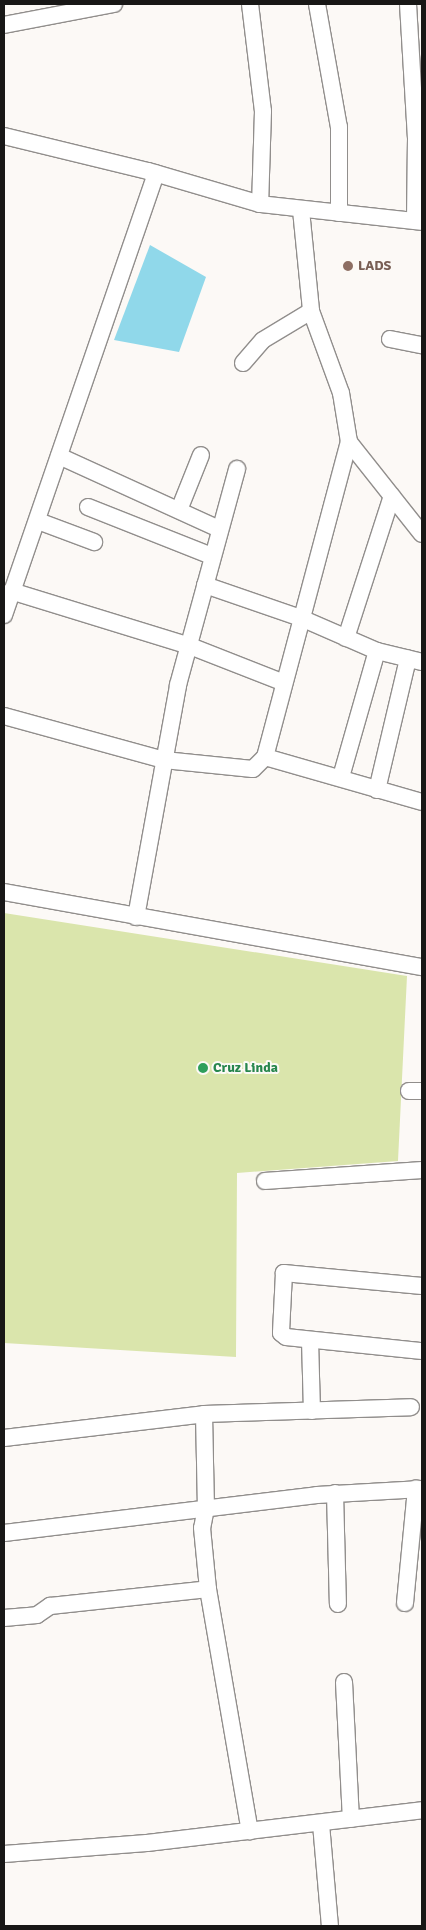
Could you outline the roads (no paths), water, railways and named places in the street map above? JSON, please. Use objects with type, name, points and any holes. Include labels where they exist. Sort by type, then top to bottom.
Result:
[{"type":"street","points":[[4,25],[114,4]]},
{"type":"street","points":[[250,4],[263,111],[260,204]]},
{"type":"street","points":[[317,4],[339,127],[339,213]]},
{"type":"street","points":[[4,136],[156,173],[260,204],[301,210],[418,221],[416,138],[408,4]]},
{"type":"street","points":[[4,615],[11,591],[38,521],[156,173]]},
{"type":"street","points":[[4,716],[164,760],[244,770],[253,769],[264,757],[282,682],[349,442],[341,393],[311,311],[301,210]]},
{"type":"street","points":[[242,363],[263,340],[311,311]]},
{"type":"street","points":[[390,339],[422,345],[422,341]]},
{"type":"street","points":[[349,442],[422,534]]},
{"type":"street","points":[[179,510],[201,455]]},
{"type":"street","points":[[59,456],[219,529]]},
{"type":"street","points":[[136,918],[164,760],[212,556],[237,469]]},
{"type":"street","points":[[346,638],[392,496]]},
{"type":"street","points":[[88,507],[212,556]]},
{"type":"street","points":[[38,521],[94,542]]},
{"type":"street","points":[[205,585],[301,618],[376,651],[415,660],[377,790]]},
{"type":"street","points":[[11,591],[190,646],[282,682]]},
{"type":"street","points":[[341,777],[376,651]]},
{"type":"street","points":[[264,757],[341,777],[377,790],[422,802]]},
{"type":"street","points":[[4,892],[136,918],[422,968]]},
{"type":"street","points":[[265,1181],[422,1170]]},
{"type":"street","points":[[422,1286],[284,1273],[281,1333],[310,1340],[422,1351]]},
{"type":"street","points":[[310,1340],[312,1411]]},
{"type":"street","points":[[4,1438],[204,1414],[410,1407]]},
{"type":"street","points":[[204,1414],[206,1508],[202,1528],[208,1589],[250,1830]]},
{"type":"street","points":[[4,1533],[335,1493],[419,1489],[405,1604]]},
{"type":"street","points":[[335,1493],[338,1604]]},
{"type":"street","points":[[4,1618],[37,1615],[50,1606],[208,1589]]},
{"type":"street","points":[[344,1682],[351,1819]]},
{"type":"street","points":[[4,1854],[321,1824],[422,1810]]},
{"type":"street","points":[[321,1824],[330,1926]]},
{"type":"water","points":[[150,245],[206,277],[179,352],[114,340]]},
{"type":"place","name":"LADS","points":[[348,266]]},
{"type":"place","name":"Cruz Linda","points":[[203,1068]]}]
